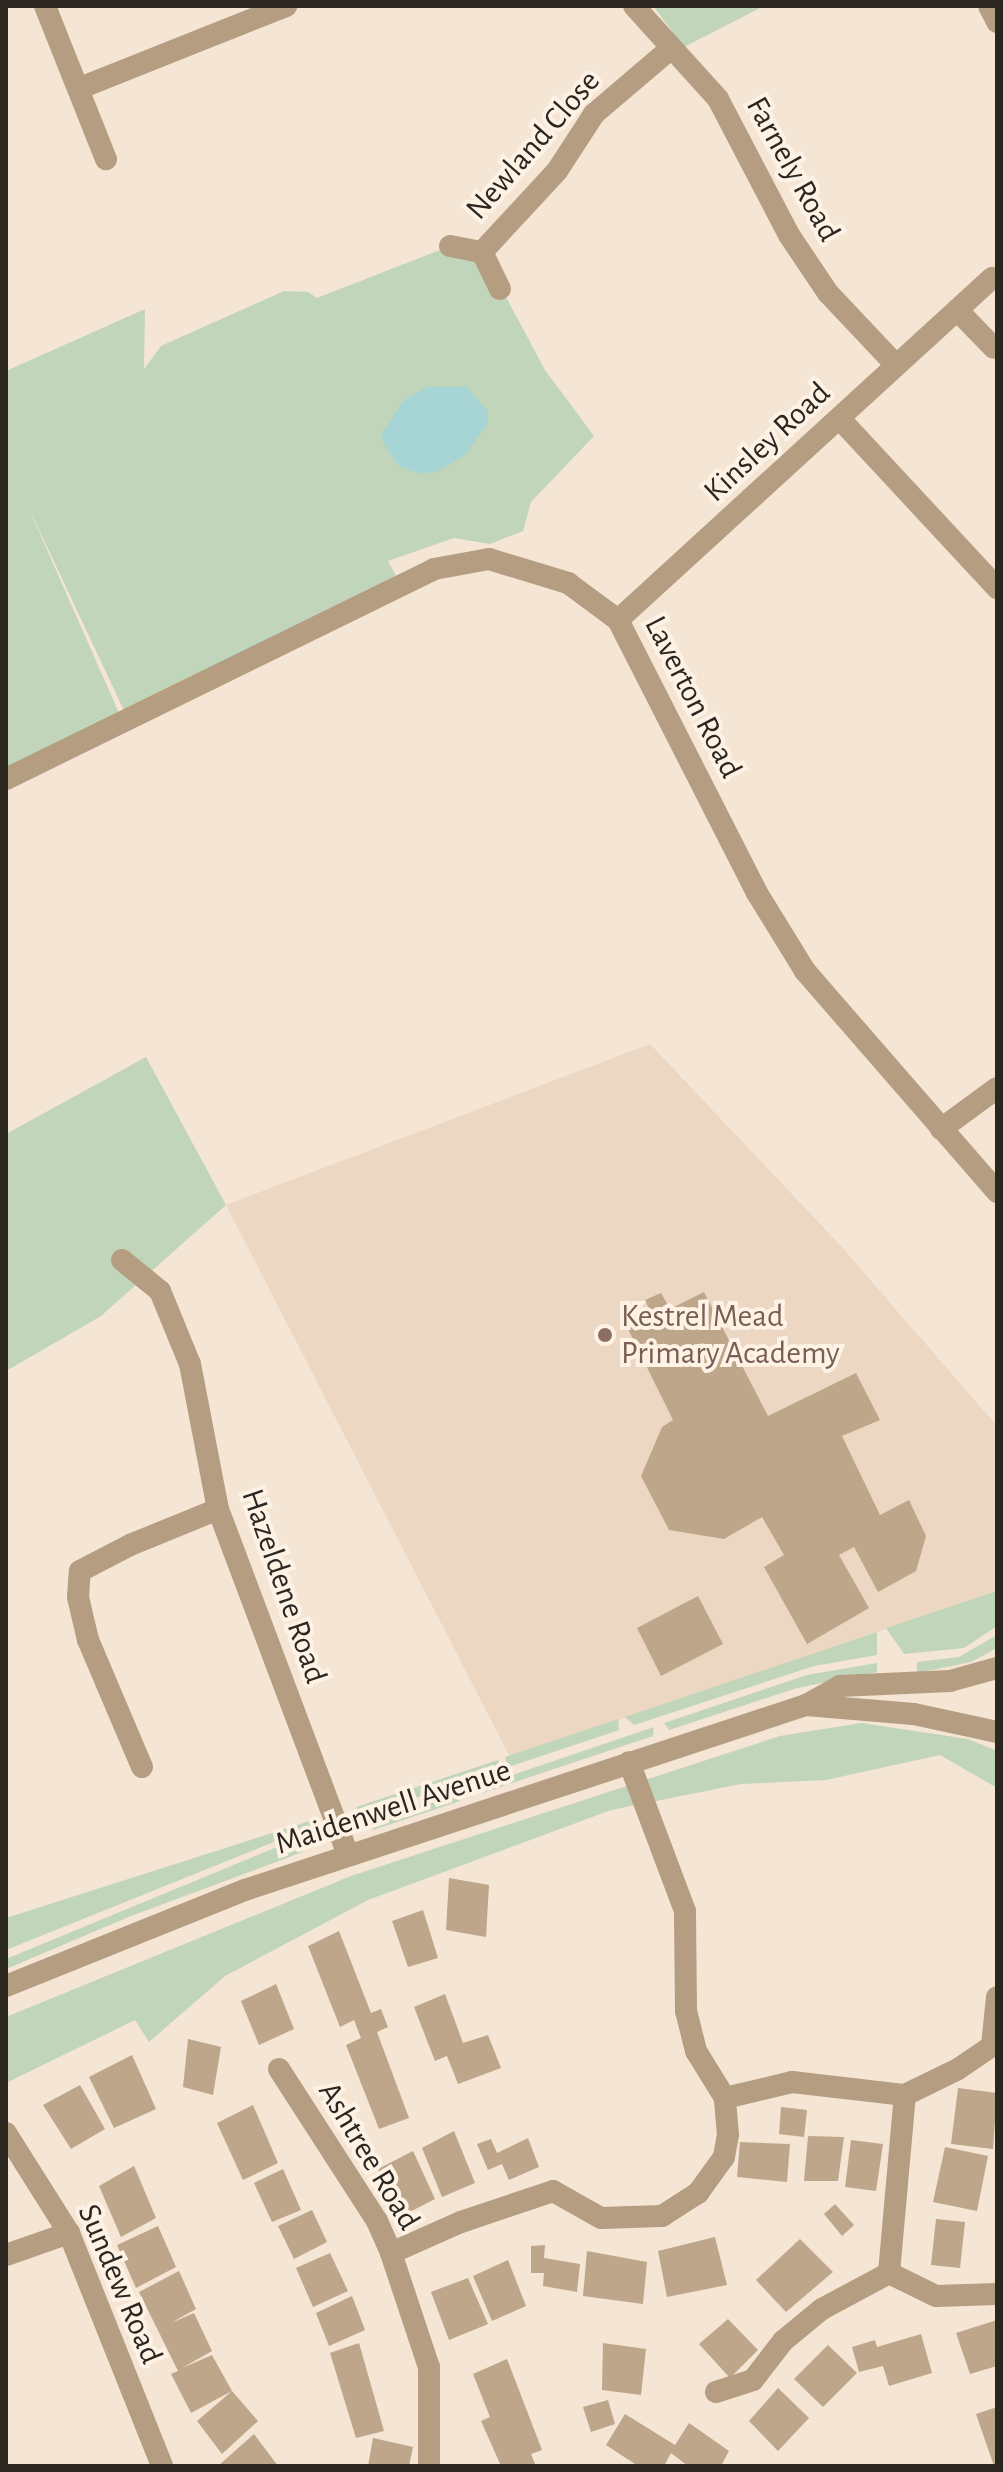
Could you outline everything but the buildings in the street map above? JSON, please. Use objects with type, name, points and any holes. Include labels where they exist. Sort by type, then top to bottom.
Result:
[{"type":"street","points":[[45,6],[106,159]]},
{"type":"street","points":[[80,88],[286,6]]},
{"type":"street","name":"Farnely Road","points":[[634,6],[718,99],[789,235],[828,293],[895,364]]},
{"type":"street","points":[[989,6],[997,22]]},
{"type":"street","name":"Newland Close","points":[[482,252],[557,171],[594,114],[670,49]]},
{"type":"street","name":"Newland Close","points":[[450,246],[482,252]]},
{"type":"street","name":"Newland Close","points":[[482,252],[500,289]]},
{"type":"street","name":"Kinsley Road","points":[[618,620],[840,419],[895,364],[959,312],[992,278]]},
{"type":"street","points":[[959,312],[994,348]]},
{"type":"street","points":[[840,419],[997,588]]},
{"type":"street","name":"Laverton Road","points":[[6,779],[434,569],[489,559],[568,583],[618,620],[757,893],[805,971],[997,1192]]},
{"type":"street","points":[[941,1129],[997,1088]]},
{"type":"street","name":"Hazeldene Road","points":[[122,1260],[160,1291],[190,1364],[218,1509],[348,1854]]},
{"type":"street","points":[[142,1767],[88,1640],[78,1597],[80,1571],[218,1509]]},
{"type":"street","name":"Maidenwell Avenue","points":[[6,1986],[348,1854],[806,1705],[858,1683],[950,1681],[997,1668]]},
{"type":"street","name":"Maidenwell Avenue","points":[[806,1705],[914,1714],[997,1732]]},
{"type":"street","points":[[391,2253],[461,2222],[553,2191],[601,2218],[662,2216],[683,2206],[715,2175],[728,2135],[725,2098],[691,2038],[685,1995],[685,1911],[629,1762]]},
{"type":"street","points":[[725,2098],[792,2082],[905,2095],[994,2047],[997,1997]]},
{"type":"street","name":"Ashtree Road","points":[[279,2069],[377,2221],[391,2253],[429,2367],[429,2466]]},
{"type":"street","points":[[889,2273],[905,2095]]},
{"type":"street","name":"Sundew Road","points":[[6,2133],[69,2233],[162,2466]]},
{"type":"street","points":[[6,2255],[69,2233]]},
{"type":"street","points":[[889,2273],[936,2296],[997,2294]]},
{"type":"street","points":[[716,2392],[753,2380],[783,2341],[822,2309],[889,2273]]},
{"type":"shaded area","name":"Kestrel Mead Primary Academy","points":[[650,1044],[838,1243],[997,1426],[997,1591],[510,1757],[226,1205]]},
{"type":"green space","points":[[653,6],[764,6],[684,47]]},
{"type":"green space","points":[[450,246],[482,252],[545,370],[594,436],[531,502],[523,531],[490,544],[454,538],[388,561],[400,583],[128,719],[26,502],[123,722],[6,779],[6,371],[145,309],[144,369],[161,346],[284,291],[308,292],[317,298]]},
{"type":"green space","points":[[146,1057],[226,1205],[101,1316],[6,1371],[6,1134]]},
{"type":"green space","points":[[997,1591],[997,1626],[964,1648],[904,1654],[886,1628]]},
{"type":"green space","points":[[877,1632],[877,1655],[814,1666],[634,1725],[625,1717]]},
{"type":"green space","points":[[997,1635],[997,1648],[971,1662],[917,1673],[917,1662],[959,1657]]},
{"type":"green space","points":[[877,1663],[877,1672],[797,1688],[669,1730],[664,1723],[807,1675]]},
{"type":"green space","points":[[618,1719],[619,1730],[508,1767],[505,1757]]},
{"type":"green space","points":[[861,1723],[968,1739],[997,1751],[997,1788],[940,1755],[826,1780],[741,1784],[611,1810],[368,1900],[225,1976],[149,2042],[135,2020],[6,2083],[6,2017],[351,1876],[780,1736]]},
{"type":"green space","points":[[654,1727],[653,1736],[482,1793],[480,1786]]},
{"type":"green space","points":[[498,1760],[501,1769],[362,1816],[356,1807]]},
{"type":"green space","points":[[457,1792],[460,1801],[373,1830],[367,1823]]},
{"type":"green space","points":[[313,1820],[311,1827],[6,1950],[6,1918]]},
{"type":"green space","points":[[311,1833],[317,1835],[315,1842],[300,1853],[131,1916],[6,1969],[6,1959]]},
{"type":"water","points":[[427,387],[467,387],[488,412],[487,425],[464,456],[436,472],[418,473],[398,466],[380,437],[404,400]]},
{"type":"place","name":"Kestrel Mead Primary Academy","points":[[605,1335]]}]
